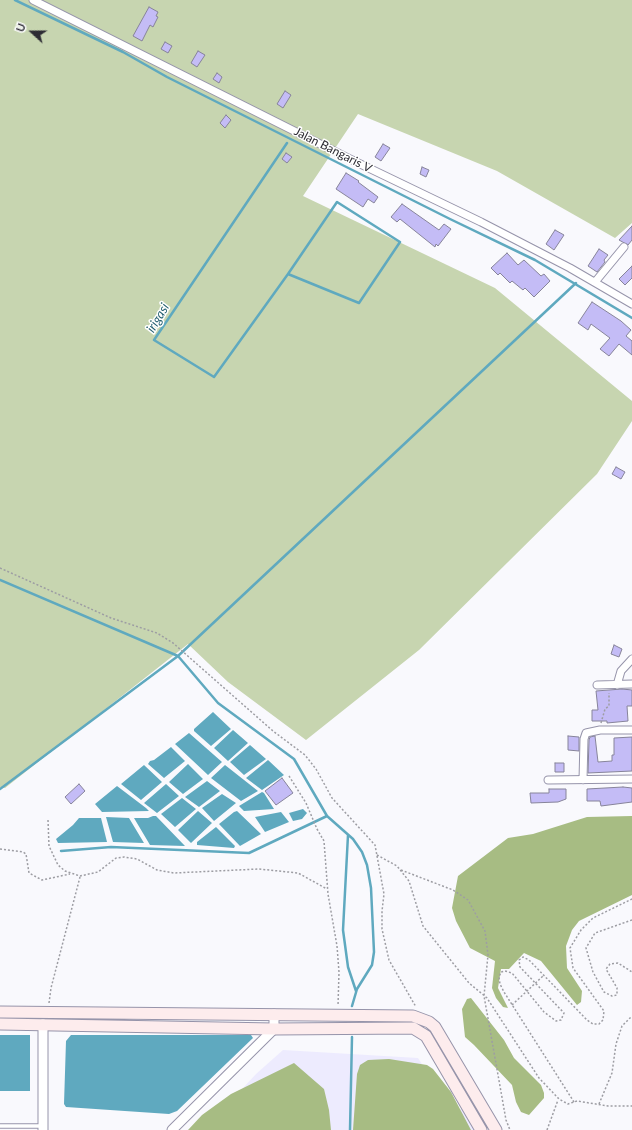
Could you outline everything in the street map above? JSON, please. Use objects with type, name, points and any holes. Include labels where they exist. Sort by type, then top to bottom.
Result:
[{"type":"main road","points":[[0,1012],[49,1011],[413,1016],[424,1020],[435,1027],[496,1130]]},
{"type":"main road","points":[[0,1024],[355,1029],[413,1028],[426,1036],[481,1130]]},
{"type":"street","name":"Jalan Bangaris V","points":[[33,0],[350,159],[481,222],[595,282],[632,304]]},
{"type":"street","points":[[595,282],[624,247]]},
{"type":"street","points":[[617,684],[621,671],[632,659]]},
{"type":"street","points":[[597,685],[632,684]]},
{"type":"street","points":[[583,780],[584,736],[586,733],[600,730],[632,730]]},
{"type":"street","points":[[548,780],[632,779]]},
{"type":"street","points":[[172,1130],[274,1028],[274,1014]]},
{"type":"street","points":[[43,1024],[43,1128]]},
{"type":"lane","points":[[0,1126],[43,1128]]},
{"type":"path","points":[[0,568],[111,618],[157,633],[186,653],[225,690],[273,731],[305,755],[316,769],[332,798],[375,845],[384,894],[382,929],[389,960],[424,1020]]},
{"type":"path","points":[[600,730],[605,709],[609,706],[610,702],[609,685]]},
{"type":"path","points":[[289,776],[306,803],[324,841],[328,889],[334,924],[338,965],[337,1016]]},
{"type":"path","points":[[48,820],[49,846],[58,865],[64,872],[80,876],[98,872],[116,858],[124,857],[137,859],[157,870],[174,873],[259,869],[298,873],[328,889]]},
{"type":"path","points":[[0,849],[18,850],[26,854],[29,873],[42,880],[72,874]]},
{"type":"path","points":[[377,855],[397,866],[409,881],[423,926],[469,983],[484,996],[538,1078],[559,1099],[568,1104],[577,1101],[632,1106]]},
{"type":"path","points":[[400,870],[453,890],[468,900],[485,930],[488,955],[484,996],[506,1120],[510,1130]]},
{"type":"path","points":[[49,1011],[51,988],[80,876]]},
{"type":"path","points":[[574,1102],[500,984],[499,977],[501,972],[505,971],[512,973],[544,1012],[556,1021],[561,1020],[564,1013],[520,967],[519,960],[523,957],[529,960],[587,1020],[593,1024],[599,1024],[603,1020],[604,1011],[573,968],[570,948],[581,930],[593,918],[632,899]]},
{"type":"path","points":[[632,920],[595,933],[586,948],[593,972],[604,992],[612,996],[617,995],[617,988],[606,969],[610,964],[618,964],[632,972]]},
{"type":"path","points":[[512,1004],[543,975]]},
{"type":"path","points":[[599,1104],[612,1073],[616,1044],[622,1026],[632,1016]]},
{"type":"path","points":[[547,1130],[559,1099]]},
{"type":"shaded area","points":[[283,1050],[418,1058],[451,1109],[463,1109],[475,1130],[204,1130],[256,1074]]},
{"type":"green space","points":[[0,0],[632,0],[632,223],[615,238],[497,171],[358,114],[303,196],[495,288],[632,401],[632,421],[597,474],[419,650],[306,740],[228,682],[188,644],[5,788],[0,787]]},
{"type":"green space","points":[[632,816],[632,895],[579,921],[572,930],[566,946],[567,968],[582,991],[581,1002],[577,1005],[541,961],[524,953],[509,969],[501,969],[498,988],[508,1008],[503,1007],[496,998],[492,988],[495,961],[470,948],[456,921],[452,908],[458,876],[508,838],[533,834],[587,817]]},
{"type":"green space","points":[[471,998],[504,1040],[514,1058],[541,1085],[544,1098],[529,1115],[521,1112],[516,1102],[512,1085],[465,1037],[462,1009],[467,999]]},
{"type":"green space","points":[[389,1059],[427,1065],[433,1069],[451,1092],[471,1130],[353,1130],[357,1074],[360,1065],[368,1060]]},
{"type":"green space","points":[[294,1063],[324,1089],[329,1110],[331,1130],[188,1130],[202,1115],[231,1094]]},
{"type":"water","points":[[213,712],[231,729],[211,746],[194,731],[194,729]]},
{"type":"water","points":[[233,730],[248,743],[228,761],[214,748]]},
{"type":"water","points":[[189,733],[222,762],[208,775],[175,744]]},
{"type":"water","points":[[250,745],[266,759],[244,775],[230,762]]},
{"type":"water","points":[[171,747],[185,761],[164,778],[148,764],[150,761],[154,760]]},
{"type":"water","points":[[268,760],[284,775],[262,790],[246,778]]},
{"type":"water","points":[[188,764],[203,779],[183,794],[169,782]]},
{"type":"water","points":[[144,765],[162,782],[141,800],[121,784]]},
{"type":"water","points":[[225,765],[258,791],[241,801],[211,778]]},
{"type":"water","points":[[207,781],[220,791],[199,807],[185,797]]},
{"type":"water","points":[[166,784],[179,796],[157,813],[144,803]]},
{"type":"water","points":[[117,786],[149,811],[102,812],[95,804]]},
{"type":"water","points":[[262,792],[274,809],[244,811],[239,806]]},
{"type":"water","points":[[222,794],[236,803],[214,821],[202,808]]},
{"type":"water","points":[[182,798],[196,809],[175,827],[161,814]]},
{"type":"water","points":[[303,809],[307,813],[302,819],[293,821],[289,813]]},
{"type":"water","points":[[198,811],[212,823],[191,843],[178,830]]},
{"type":"water","points":[[237,811],[261,834],[240,846],[219,824]]},
{"type":"water","points":[[281,812],[289,822],[265,832],[255,817]]},
{"type":"water","points":[[156,816],[185,846],[150,845],[134,818],[148,818]]},
{"type":"water","points":[[106,817],[129,818],[144,843],[113,842]]},
{"type":"water","points":[[79,818],[101,818],[107,842],[58,843],[56,839]]},
{"type":"water","points":[[216,827],[235,846],[234,848],[197,845],[197,842]]},
{"type":"water","points":[[0,1035],[30,1035],[30,1091],[0,1091]]},
{"type":"water","points":[[71,1035],[251,1035],[253,1038],[177,1111],[169,1114],[66,1107],[64,1104],[66,1041]]},
{"type":"building","points":[[149,7],[158,12],[156,16],[158,17],[153,27],[150,25],[142,41],[133,36]]},
{"type":"building","points":[[165,42],[172,46],[168,53],[161,49]]},
{"type":"building","points":[[198,51],[205,55],[197,67],[191,63]]},
{"type":"building","points":[[217,73],[222,77],[219,83],[213,79]]},
{"type":"building","points":[[285,91],[291,95],[283,108],[277,104]]},
{"type":"building","points":[[226,115],[231,120],[225,128],[220,123]]},
{"type":"building","points":[[383,144],[390,148],[381,161],[375,157]]},
{"type":"building","points":[[286,153],[292,157],[287,163],[282,159]]},
{"type":"building","points":[[422,167],[429,170],[426,177],[420,174]]},
{"type":"building","points":[[346,173],[359,181],[358,182],[378,197],[374,203],[368,199],[363,207],[336,189]]},
{"type":"building","points":[[402,204],[439,230],[444,224],[451,229],[438,246],[436,244],[435,247],[400,219],[397,222],[391,217]]},
{"type":"building","points":[[632,226],[632,240],[628,245],[619,240]]},
{"type":"building","points":[[555,230],[564,235],[554,250],[546,244]]},
{"type":"building","points":[[599,249],[608,255],[604,260],[605,262],[597,272],[588,266]]},
{"type":"building","points":[[507,253],[518,265],[524,260],[541,276],[544,274],[550,281],[534,297],[525,288],[523,290],[512,281],[510,283],[500,273],[498,275],[491,268]]},
{"type":"building","points":[[632,266],[632,278],[625,285],[619,279]]},
{"type":"building","points":[[592,302],[621,321],[631,330],[626,336],[632,341],[632,355],[619,344],[609,356],[600,349],[610,338],[591,324],[588,330],[578,323]]},
{"type":"building","points":[[616,467],[625,472],[621,479],[612,474]]},
{"type":"building","points":[[614,645],[622,649],[619,657],[611,654]]},
{"type":"building","points":[[622,689],[632,690],[632,706],[627,706],[628,721],[607,723],[607,721],[592,721],[592,710],[598,710],[596,691]]},
{"type":"building","points":[[568,736],[579,737],[579,751],[568,750]]},
{"type":"building","points":[[595,736],[598,762],[612,761],[612,755],[614,755],[614,738],[632,737],[632,771],[588,773],[589,740],[590,737]]},
{"type":"building","points":[[555,763],[564,763],[564,772],[555,772]]},
{"type":"building","points":[[282,778],[293,793],[276,805],[265,791]]},
{"type":"building","points":[[79,784],[85,791],[71,804],[65,797]]},
{"type":"building","points":[[632,788],[632,802],[601,806],[600,801],[587,801],[587,789]]},
{"type":"building","points":[[549,789],[566,789],[566,799],[558,802],[531,803],[530,793],[549,793]]},
{"type":"waterway","points":[[15,0],[123,52],[167,77],[535,260],[632,318]]},
{"type":"waterway","name":"irigasi","points":[[287,143],[154,340],[214,377],[288,274],[359,303],[400,242],[337,202],[288,274]]},
{"type":"waterway","points":[[0,789],[178,656],[576,283]]},
{"type":"waterway","points":[[0,580],[178,656],[218,703],[294,759],[327,816],[353,839],[362,852],[367,865],[371,888],[374,952],[372,965],[357,989],[352,1006]]},
{"type":"waterway","points":[[61,851],[111,847],[249,853],[327,816]]},
{"type":"waterway","points":[[348,835],[343,930],[348,967],[356,991]]},
{"type":"waterway","points":[[350,1130],[352,1037]]}]
